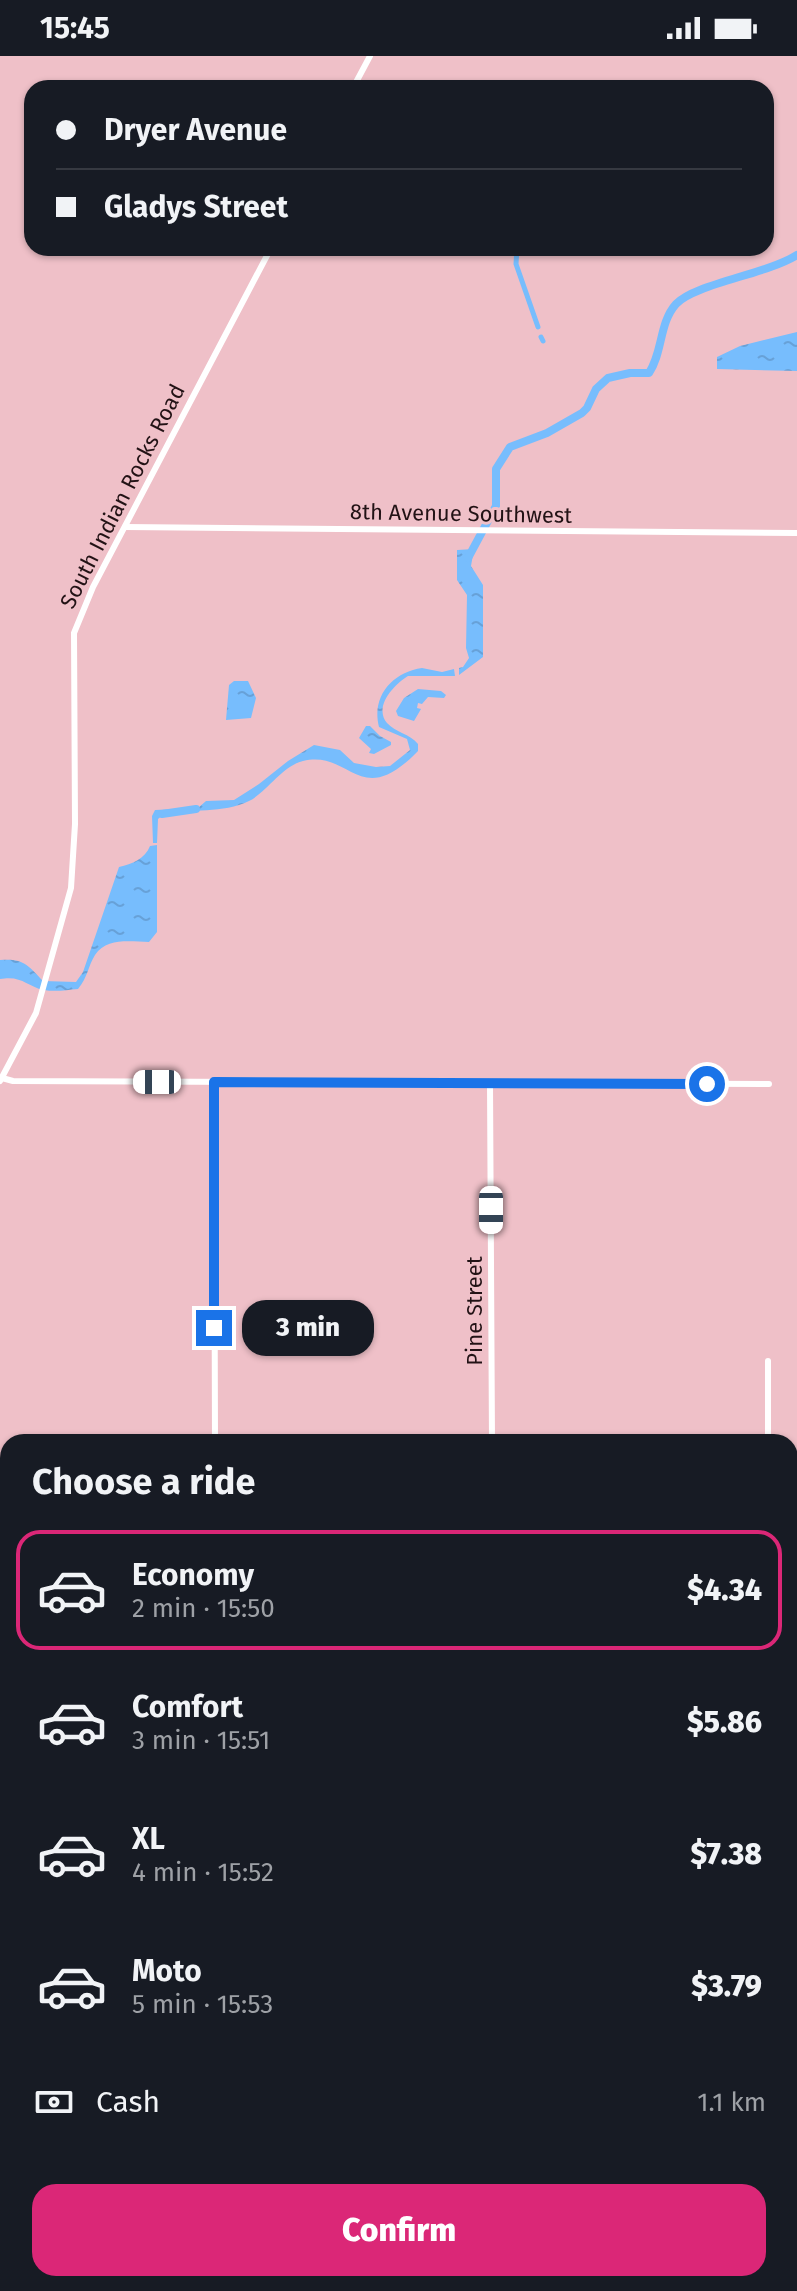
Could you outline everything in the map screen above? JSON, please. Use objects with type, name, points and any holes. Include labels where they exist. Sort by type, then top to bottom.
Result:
[{"type":"street","points":[[357,80],[370,56]]},
{"type":"street","name":"South Indian Rocks Road","points":[[1,1079],[36,1013],[71,888],[74,865],[74,633],[93,587],[267,256]]},
{"type":"street","name":"8th Avenue Southwest","points":[[125,527],[797,533]]},
{"type":"street","points":[[1,1079],[769,1084]]},
{"type":"street","points":[[214,1082],[215,1434]]},
{"type":"street","name":"Pine Street","points":[[490,1084],[492,1434]]},
{"type":"street","points":[[768,1361],[768,1434]]},
{"type":"water","points":[[797,332],[797,371],[717,369],[717,357],[740,346]]},
{"type":"water","points":[[474,549],[471,566],[483,585],[483,657],[459,675],[459,668],[469,658],[466,648],[467,595],[457,580],[457,550]]},
{"type":"water","points":[[422,668],[442,672],[454,669],[455,676],[408,676],[387,696],[383,716],[387,723],[418,744],[418,751],[398,768],[382,777],[368,778],[333,763],[303,761],[288,768],[256,797],[239,805],[164,814],[158,819],[157,843],[153,843],[152,816],[155,810],[198,808],[206,801],[234,800],[314,745],[340,750],[354,763],[390,766],[410,750],[407,739],[379,727],[378,705],[394,680],[411,670]]},
{"type":"water","points":[[234,681],[248,681],[256,698],[251,718],[226,720],[229,685]]},
{"type":"water","points":[[418,689],[441,691],[446,695],[444,698],[428,697],[422,704],[418,703],[417,708],[421,709],[414,721],[398,716],[396,711],[404,698]]},
{"type":"water","points":[[366,726],[370,726],[391,745],[374,754],[369,753],[371,749],[359,738]]},
{"type":"water","points":[[157,845],[157,932],[149,942],[106,945],[95,955],[78,989],[48,991],[19,980],[0,979],[0,960],[14,960],[24,964],[43,981],[76,982],[83,972],[119,867],[138,860],[150,846]]},
{"type":"waterway","points":[[468,558],[496,506],[496,469],[510,447],[547,433],[582,413],[596,389],[608,378],[649,373],[667,320],[676,304],[685,297],[797,255]]},
{"type":"waterway","points":[[516,256],[516,264],[538,327]]},
{"type":"waterway","points":[[541,337],[543,341]]},
{"type":"waterway","points":[[162,814],[196,809]]},
{"type":"route","points":[[214,1328],[214,1082],[707,1084]]}]
